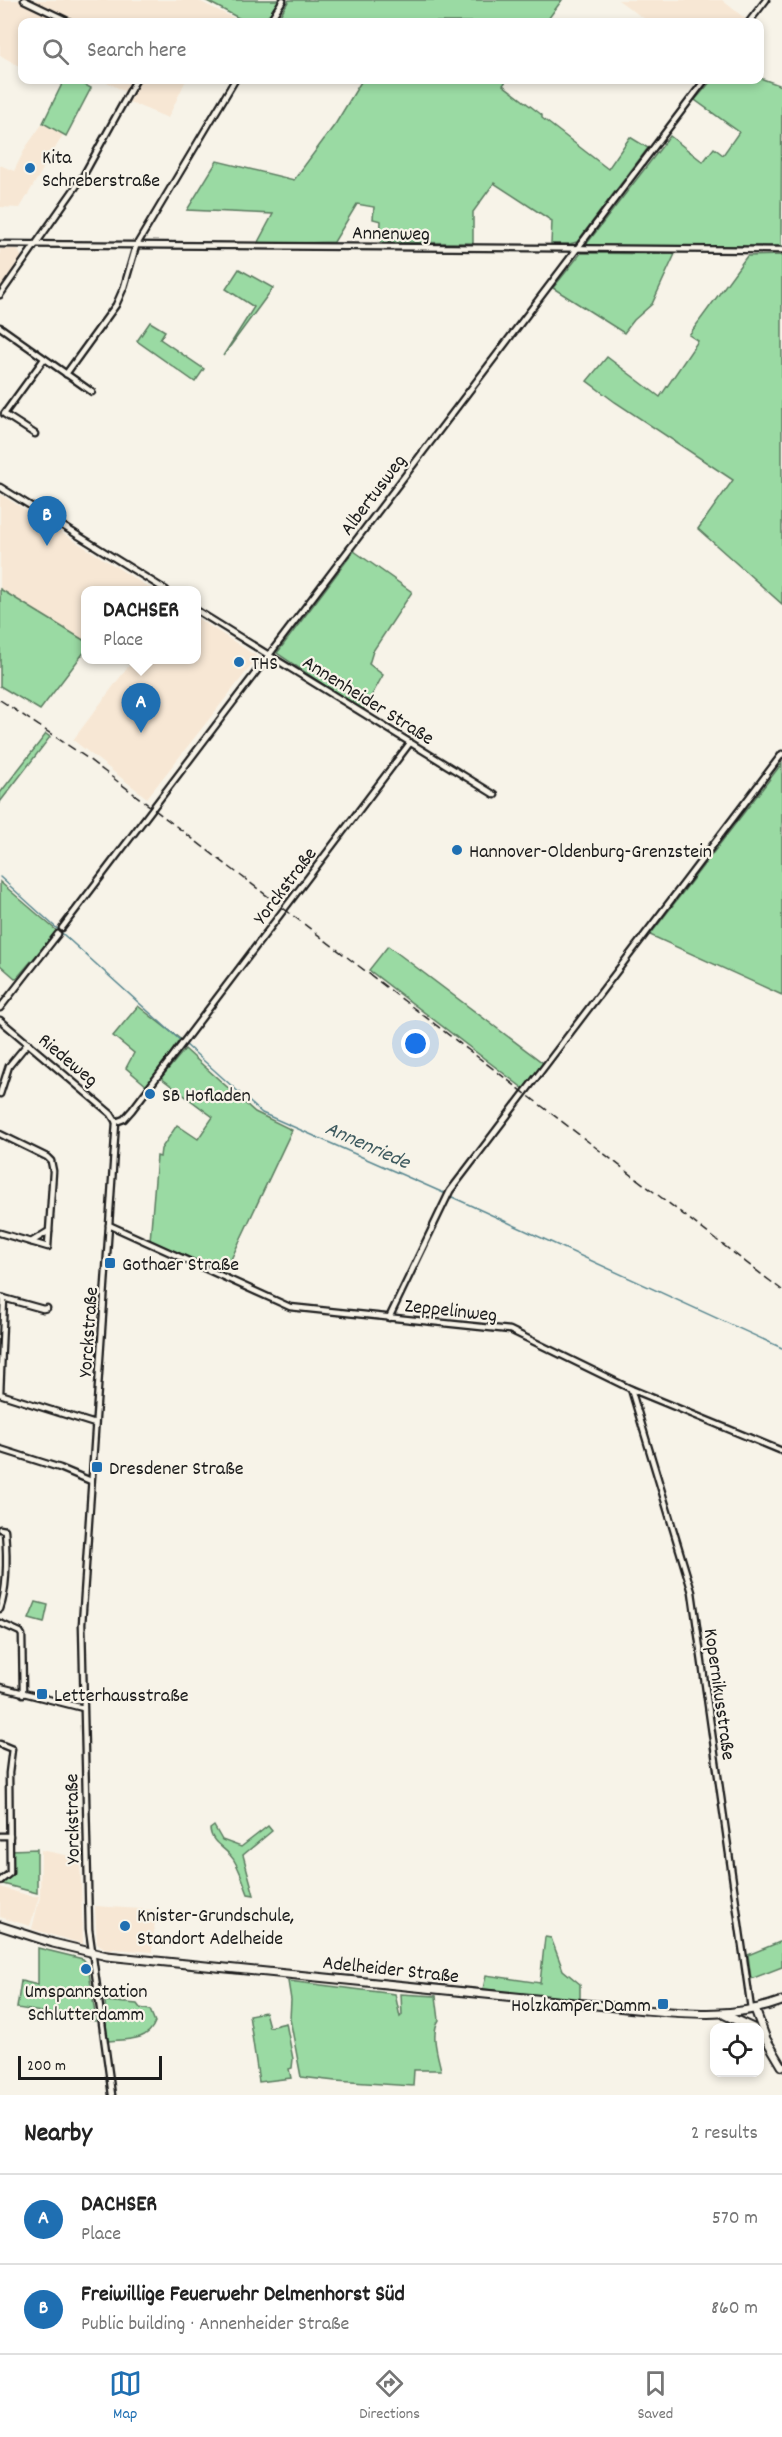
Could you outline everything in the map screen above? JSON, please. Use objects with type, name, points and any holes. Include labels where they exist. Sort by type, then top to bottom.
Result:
[{"type":"main road","name":"Adelheider Straße","points":[[0,1926],[92,1953],[243,1971],[680,2013],[722,2014],[751,2010],[782,2001]]},
{"type":"main road","points":[[751,2010],[752,2023]]},
{"type":"main road","points":[[751,2010],[782,2066]]},
{"type":"main road","points":[[722,2014],[743,2023]]},
{"type":"street","points":[[24,0],[62,18]]},
{"type":"street","points":[[272,18],[283,0]]},
{"type":"street","points":[[752,18],[766,0]]},
{"type":"street","points":[[0,295],[82,178],[134,84]]},
{"type":"street","points":[[66,374],[116,304],[124,287],[136,246],[233,84]]},
{"type":"street","name":"Albertusweg","points":[[62,928],[702,84]]},
{"type":"street","name":"Annenweg","points":[[0,244],[782,250]]},
{"type":"street","points":[[0,327],[92,392]]},
{"type":"street","points":[[35,434],[4,414],[44,359]]},
{"type":"street","points":[[0,487],[158,586]]},
{"type":"street","name":"Annenheider Straße","points":[[201,613],[495,795]]},
{"type":"street","name":"Yorckstraße","points":[[112,2095],[92,1953],[88,1903],[82,1624],[116,1122],[124,1119],[132,1110],[410,743]]},
{"type":"street","points":[[389,1318],[450,1191],[782,754]]},
{"type":"street","points":[[0,1008],[58,934]]},
{"type":"street","name":"Riedeweg","points":[[0,1020],[114,1117],[116,1122]]},
{"type":"street","points":[[0,1094],[9,1066],[28,1043]]},
{"type":"street","points":[[0,1134],[47,1156],[51,1161],[53,1171],[48,1247],[0,1233]]},
{"type":"street","name":"Zeppelinweg","points":[[109,1225],[290,1307],[510,1330],[631,1389],[782,1451]]},
{"type":"street","points":[[31,1242],[49,1231]]},
{"type":"street","points":[[47,1308],[43,1309],[2,1298],[0,1394],[95,1424]]},
{"type":"street","name":"Kopernikusstraße","points":[[631,1389],[692,1592],[751,2010]]},
{"type":"street","points":[[0,1449],[60,1468],[91,1481]]},
{"type":"street","points":[[0,1529],[5,1530],[6,1544],[4,1597],[0,1609]]},
{"type":"street","points":[[0,1623],[22,1635],[23,1694]]},
{"type":"street","points":[[0,1687],[83,1708]]},
{"type":"street","points":[[0,1744],[12,1749],[9,1773],[10,1873],[0,1881]]},
{"type":"street","points":[[0,1836],[10,1836]]},
{"type":"shaded area","points":[[0,0],[197,0],[234,18],[18,18],[18,66],[0,55]]},
{"type":"shaded area","points":[[618,0],[722,0],[744,18],[643,18]]},
{"type":"shaded area","points":[[110,84],[184,84],[168,118],[129,102],[133,96]]},
{"type":"shaded area","name":"Kita Schreberstraße","points":[[43,123],[63,135],[20,208],[0,207],[0,165],[14,171],[26,147]]},
{"type":"shaded area","points":[[0,249],[18,249],[22,258],[0,288]]},
{"type":"shaded area","points":[[0,494],[147,586],[81,586],[81,639],[0,589]]},
{"type":"shaded area","points":[[201,621],[258,657],[147,798],[73,740],[130,664],[201,664]]},
{"type":"shaded area","points":[[41,1850],[80,1858],[83,1944],[32,1929],[40,1897]]},
{"type":"shaded area","points":[[0,1887],[30,1896],[39,1896],[30,1926],[0,1917]]},
{"type":"shaded area","name":"Knister-Grundschule, Standort Adelheide","points":[[95,1906],[156,1910],[152,1952],[104,1948],[97,1943]]},
{"type":"green space","points":[[205,0],[280,0],[269,18],[239,18]]},
{"type":"green space","points":[[289,0],[562,0],[549,18],[278,18]]},
{"type":"green space","points":[[764,79],[782,86],[781,246],[585,246],[670,136],[703,162],[714,148],[723,155],[739,132],[695,100],[709,84],[764,84]]},
{"type":"green space","points":[[62,84],[84,84],[91,88],[66,136],[43,123]]},
{"type":"green space","points":[[360,84],[504,84],[542,115],[542,118],[608,169],[630,137],[648,148],[577,242],[569,244],[551,244],[552,221],[494,183],[473,212],[473,243],[380,242],[381,221],[373,219],[374,207],[357,204],[334,242],[257,244],[273,214],[187,210],[217,161],[294,180],[336,123]]},
{"type":"green space","points":[[581,253],[675,254],[652,304],[634,320],[624,333],[553,288]]},
{"type":"green space","points":[[782,255],[782,604],[698,529],[733,480],[587,381],[607,357],[660,397],[698,341],[689,335],[747,256]]},
{"type":"green space","points":[[239,269],[273,288],[223,356],[254,307],[226,289]]},
{"type":"green space","points":[[150,322],[165,331],[160,339],[204,369],[195,382],[137,341]]},
{"type":"green space","points":[[354,551],[412,592],[373,651],[369,664],[383,675],[363,711],[277,653]]},
{"type":"green space","points":[[0,589],[81,639],[81,656],[40,710],[0,686]]},
{"type":"green space","points":[[46,734],[50,737],[0,802],[0,793]]},
{"type":"green space","points":[[782,763],[782,995],[650,935]]},
{"type":"green space","points":[[0,882],[57,931],[16,979],[0,965]]},
{"type":"green space","points":[[388,946],[543,1063],[524,1089],[369,970]]},
{"type":"green space","points":[[138,1006],[180,1039],[148,1087],[126,1068],[134,1053],[113,1036]]},
{"type":"green space","points":[[185,1049],[255,1112],[292,1130],[225,1272],[150,1241],[157,1156],[160,1157],[161,1149],[177,1125],[198,1139],[213,1117],[161,1078]]},
{"type":"green space","points":[[36,1602],[48,1605],[44,1623],[29,1619]]},
{"type":"green space","points":[[214,1826],[222,1840],[241,1847],[268,1826],[272,1831],[243,1855],[254,1895],[248,1894],[233,1859],[212,1837],[210,1829]]},
{"type":"green space","points":[[37,1849],[37,1893],[3,1884],[11,1874],[11,1850]]},
{"type":"green space","points":[[545,1937],[551,1938],[563,1970],[580,1984],[580,2001],[483,1989],[486,1975],[540,1983]]},
{"type":"green space","points":[[782,1941],[782,1967],[751,1979],[748,1955]]},
{"type":"green space","points":[[38,1948],[83,1959],[88,1965],[96,2021],[17,2008],[21,1981],[38,1985]]},
{"type":"green space","points":[[288,1981],[395,1994],[400,2017],[402,2015],[401,1994],[436,1996],[439,2020],[436,2025],[435,2038],[441,2070],[414,2070],[413,2086],[301,2077],[290,2019],[291,2000]]},
{"type":"green space","points":[[105,2001],[137,2004],[140,2008],[150,2010],[155,2022],[152,2028],[142,2036],[107,2041]]},
{"type":"green space","points":[[265,2012],[269,2027],[286,2023],[293,2059],[292,2068],[289,2069],[291,2078],[259,2082],[249,2015]]},
{"type":"waterway","name":"Annenriede","points":[[0,877],[181,1041]]},
{"type":"waterway","name":"Annenriede","points":[[185,1044],[262,1113],[446,1194]]},
{"type":"waterway","name":"Annenriede","points":[[450,1196],[782,1348]]},
{"type":"railway","points":[[0,700],[87,758],[782,1290]]},
{"type":"place","name":"Kita Schreberstraße","points":[[30,168]]},
{"type":"place","name":"Freiwillige Feuerwehr Delmenhorst Süd","points":[[47,546]]},
{"type":"place","name":"THS","points":[[239,662]]},
{"type":"place","name":"DACHSER","points":[[141,733]]},
{"type":"place","name":"Hannover-Oldenburg-Grenzstein","points":[[457,850]]},
{"type":"place","name":"SB Hofladen","points":[[150,1094]]},
{"type":"place","name":"Gothaer Straße","points":[[110,1263]]},
{"type":"place","name":"Dresdener Straße","points":[[97,1467]]},
{"type":"place","name":"Letterhausstraße","points":[[42,1694]]},
{"type":"place","name":"Knister-Grundschule, Standort Adelheide","points":[[125,1926]]},
{"type":"place","name":"Umspannstation Schlutterdamm","points":[[86,1969]]},
{"type":"place","name":"Holzkamper Damm","points":[[663,2004]]}]
